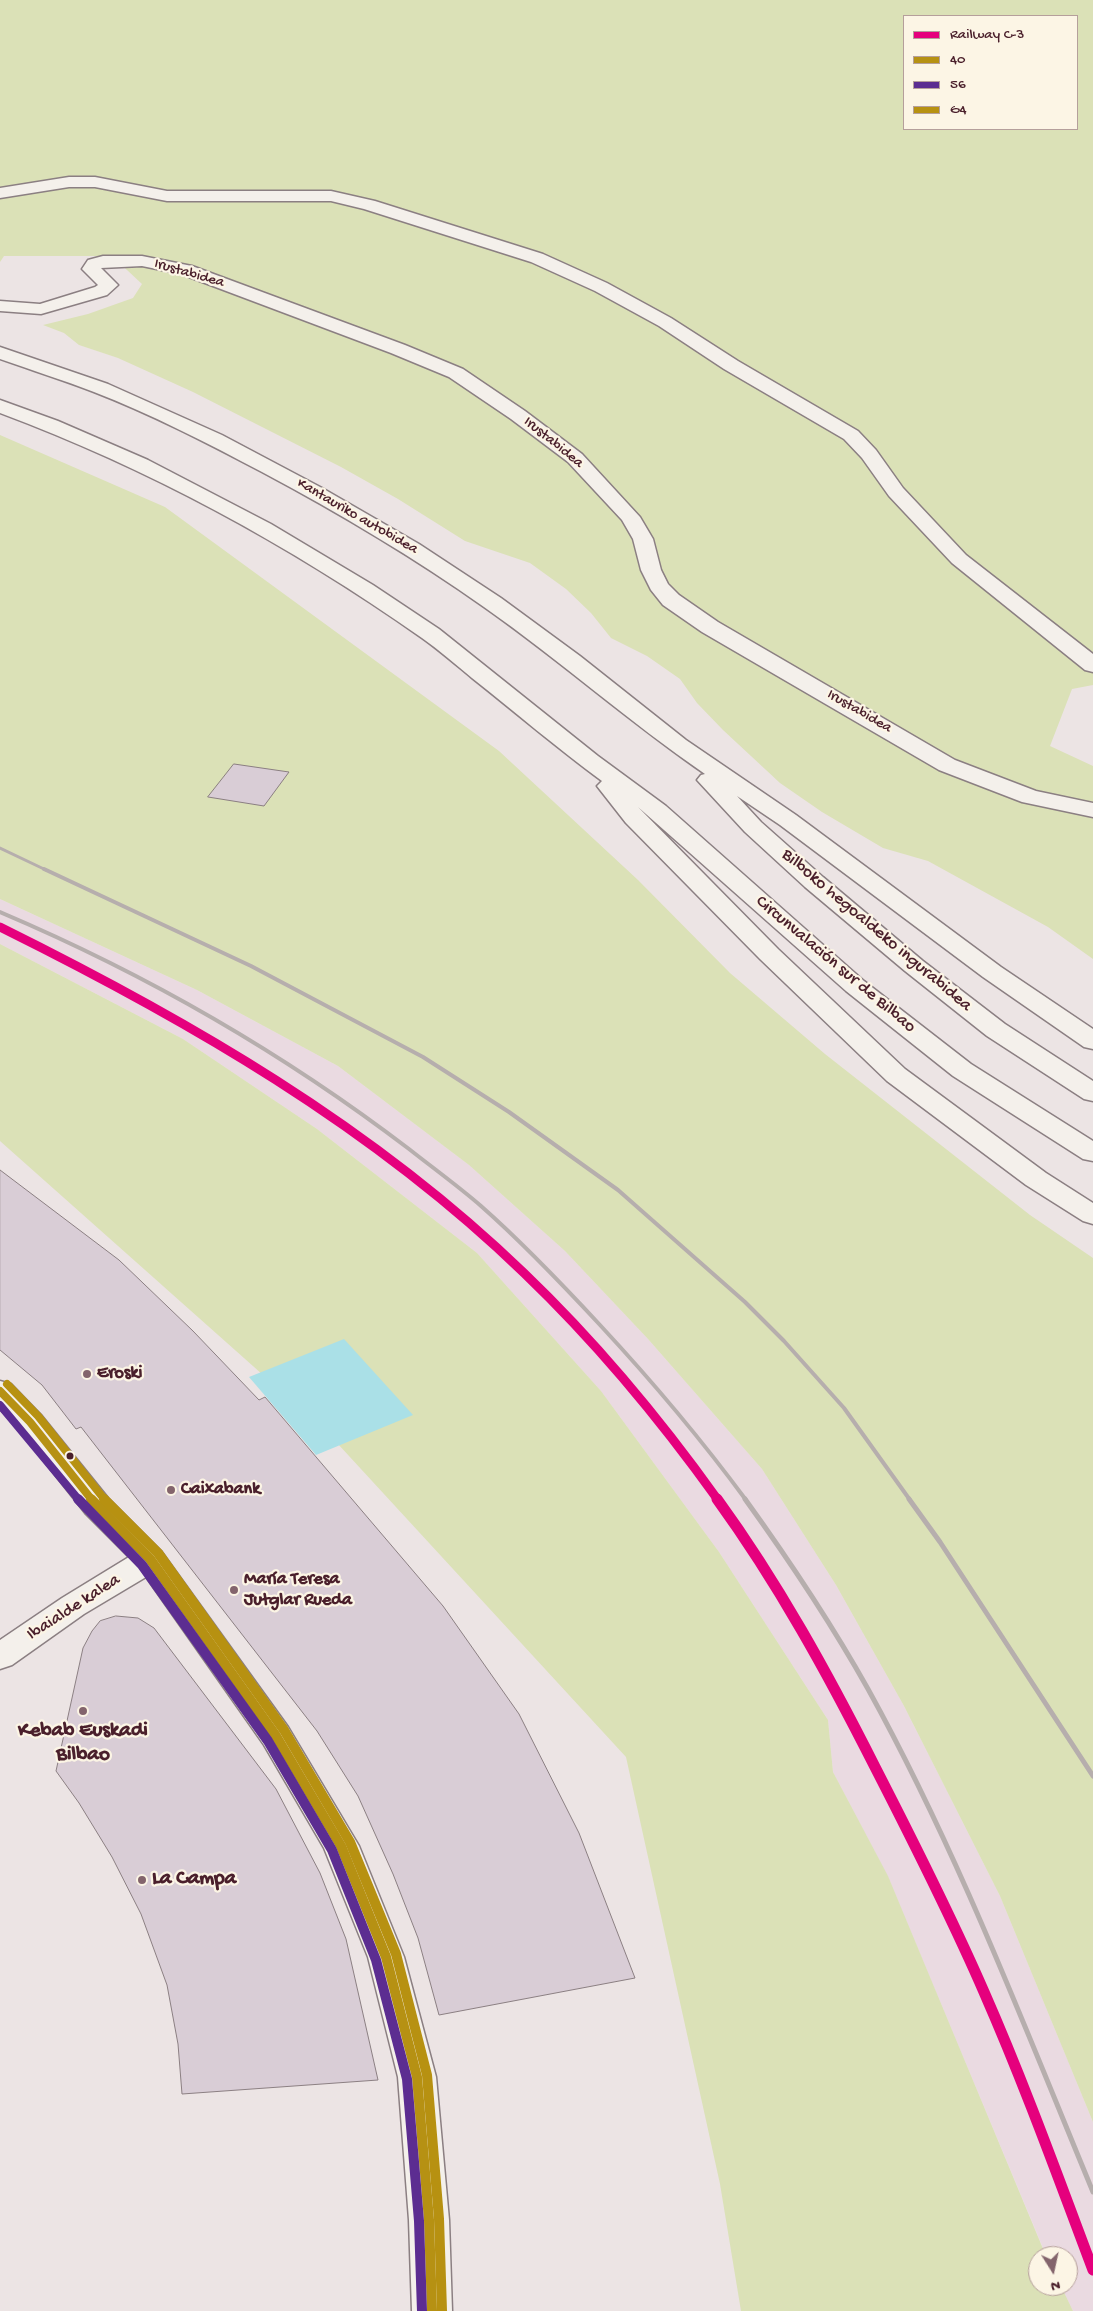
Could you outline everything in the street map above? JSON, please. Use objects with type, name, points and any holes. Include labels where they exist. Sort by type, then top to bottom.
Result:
[{"type":"main road","points":[[0,193],[69,182],[95,182],[167,196],[331,196],[378,208],[537,258],[601,286],[665,322],[731,365],[850,436],[869,454],[896,492],[959,559],[1093,665]]},
{"type":"main road","name":"Irustabidea","points":[[0,306],[41,309],[101,291],[109,285],[92,269],[94,264],[103,261],[142,261],[186,270],[240,289],[456,373],[518,415],[575,458],[630,517],[643,539],[651,570],[658,586],[671,600],[702,622],[948,765],[1030,798],[1093,810]]},
{"type":"main road","name":"Kantauriko autobidea","points":[[0,353],[110,392],[215,439],[332,501],[412,548],[493,603],[572,661],[678,745]]},
{"type":"main road","points":[[0,406],[51,425],[141,464],[264,528],[365,590],[431,634],[590,761],[634,818],[769,954],[896,1075],[1036,1179],[1093,1215]]},
{"type":"main road","points":[[678,745],[788,820],[992,972],[1093,1041]]},
{"type":"main road","name":"Bilboko hegoaldeko ingurabidea","points":[[678,745],[753,827],[864,924],[996,1030],[1093,1093]]},
{"type":"main road","name":"Circunvalación sur de Bilbao","points":[[590,761],[658,811],[855,986],[946,1058],[1093,1153]]},
{"type":"main road","points":[[0,1391],[30,1422],[97,1506],[150,1559],[276,1736],[341,1846],[386,1957],[417,2077],[429,2220],[432,2311]]},
{"type":"main road","name":"Ibaialde kalea","points":[[0,1657],[73,1606],[150,1559]]},
{"type":"shaded area","points":[[0,899],[197,990],[338,1066],[469,1165],[565,1251],[648,1339],[762,1469],[836,1585],[904,1706],[1000,1896],[1093,2122],[1093,2311],[1073,2311],[1066,2296],[1078,2296],[1078,2246],[1042,2246],[888,1877],[833,1772],[828,1720],[719,1552],[601,1391],[477,1253],[317,1129],[183,1039],[0,944]]},
{"type":"green space","points":[[0,0],[1093,0],[1093,685],[1072,689],[1050,746],[1093,766],[1093,959],[1048,927],[928,861],[883,848],[822,812],[780,783],[697,703],[680,679],[647,656],[611,638],[591,613],[566,589],[530,563],[465,541],[398,499],[341,467],[193,392],[118,358],[79,345],[64,333],[43,325],[88,314],[133,298],[142,284],[112,256],[4,256],[0,262]]},
{"type":"green space","points":[[0,435],[165,507],[499,751],[638,880],[730,973],[825,1054],[1030,1215],[1093,1258],[1093,2122],[1000,1896],[904,1706],[836,1585],[762,1469],[648,1339],[565,1251],[469,1165],[338,1066],[197,990],[0,899]]},
{"type":"green space","points":[[0,944],[183,1039],[317,1129],[477,1253],[601,1391],[719,1552],[828,1720],[833,1772],[888,1876],[1042,2246],[1028,2246],[1028,2296],[1066,2296],[1073,2311],[741,2311],[720,2184],[626,1757],[326,1431],[0,1141]]},
{"type":"water","points":[[344,1339],[413,1415],[316,1455],[249,1377]]},
{"type":"building","points":[[234,764],[289,772],[264,806],[208,797]]},
{"type":"building","points":[[0,1170],[119,1260],[193,1331],[259,1400],[265,1397],[443,1606],[519,1714],[579,1833],[635,1978],[439,2015],[418,1938],[393,1874],[358,1796],[317,1731],[81,1427],[76,1429],[42,1385],[0,1350]]},
{"type":"building","points":[[116,1616],[138,1618],[154,1628],[276,1789],[320,1873],[346,1939],[378,2080],[182,2094],[178,2044],[167,1985],[141,1914],[112,1857],[79,1803],[56,1771],[83,1648],[100,1621]]},
{"type":"railway","points":[[0,848],[46,870]]},
{"type":"railway","points":[[44,869],[251,966],[423,1057],[509,1112],[618,1190],[745,1302],[784,1341],[844,1408],[910,1500]]},
{"type":"railway","points":[[0,912],[108,962],[212,1017],[312,1080],[409,1149],[454,1184],[512,1234],[600,1325],[676,1411],[746,1500]]},
{"type":"railway","points":[[745,1499],[839,1640],[868,1689],[900,1750],[931,1812],[988,1938],[1093,2192]]},
{"type":"railway","points":[[909,1499],[940,1542],[1093,1776]]},
{"type":"rail line","name":"C-3","points":[[0,927],[140,999],[208,1038],[275,1079],[340,1123],[403,1169],[464,1219],[523,1272],[596,1347],[631,1387],[697,1470],[757,1557],[806,1638],[867,1751],[943,1902],[985,1994],[1027,2097],[1093,2270]]},
{"type":"transit line","name":"G4","points":[[7,1384],[38,1416],[104,1499],[158,1553],[284,1730],[350,1842],[396,1954],[427,2075],[439,2219],[442,2311]]},
{"type":"transit line","name":"40","points":[[0,1391],[30,1422],[97,1506],[150,1559],[276,1736],[341,1846],[386,1957],[417,2077],[429,2220],[432,2311]]},
{"type":"transit line","name":"56","points":[[0,1405],[22,1429],[89,1512],[142,1565],[268,1741],[332,1850],[376,1960],[407,2079],[419,2221],[422,2311]]},
{"type":"place","name":"Eroski","points":[[87,1374]]},
{"type":"place","name":"Caixabank","points":[[171,1490]]},
{"type":"place","name":"María Teresa Jutglar Rueda","points":[[234,1590]]},
{"type":"place","name":"Kebab Euskadi Bilbao","points":[[83,1711]]},
{"type":"place","name":"La Campa","points":[[142,1880]]}]
